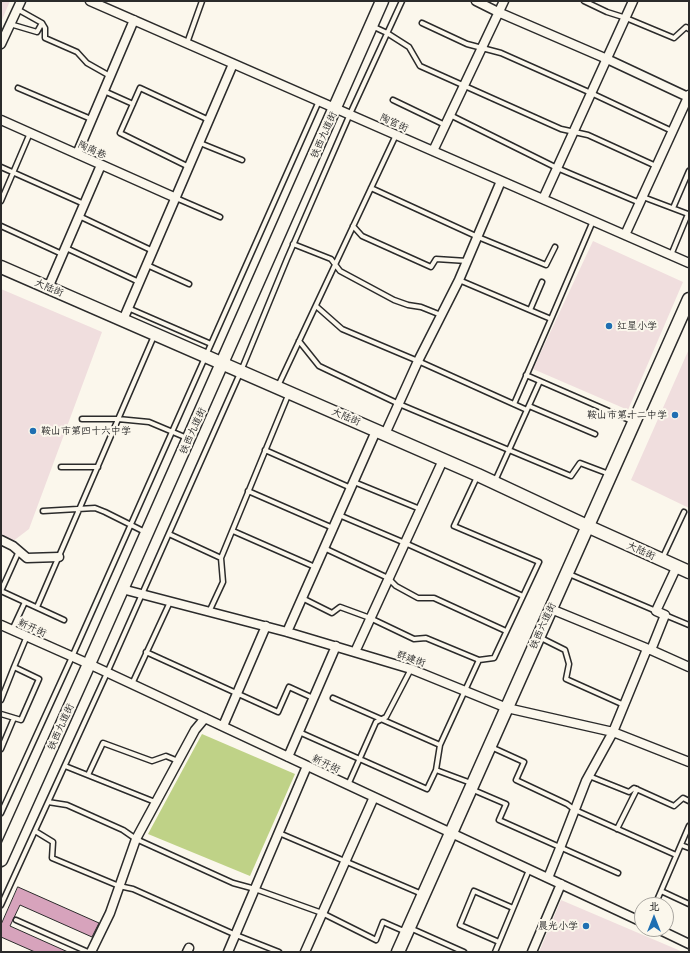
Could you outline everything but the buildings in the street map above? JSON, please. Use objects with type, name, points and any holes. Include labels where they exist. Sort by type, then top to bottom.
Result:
[{"type":"main road","name":"铁西九道街","points":[[1,860],[148,533],[382,1]]},
{"type":"main road","name":"大陆街","points":[[1,267],[478,475],[689,572]]},
{"type":"main road","name":"铁西六道街","points":[[398,952],[689,299]]},
{"type":"street","points":[[1,44],[21,1]]},
{"type":"street","name":"陶官街","points":[[90,1],[689,263]]},
{"type":"street","points":[[476,1],[688,96],[625,235]]},
{"type":"street","points":[[433,151],[504,1]]},
{"type":"street","points":[[543,199],[633,1]]},
{"type":"street","points":[[77,154],[134,20]]},
{"type":"street","points":[[123,320],[234,64]]},
{"type":"street","name":"陶南巷","points":[[1,120],[176,198]]},
{"type":"street","points":[[48,288],[101,164]]},
{"type":"street","points":[[287,632],[352,485],[381,432],[399,404],[418,361],[460,280],[501,181]]},
{"type":"street","points":[[354,652],[443,460]]},
{"type":"street","points":[[1,540],[13,546],[27,558],[59,557]]},
{"type":"street","points":[[548,878],[589,776],[613,732],[665,615],[656,611],[677,566]]},
{"type":"street","name":"群建街","points":[[122,589],[266,626],[336,646],[411,669],[507,708],[613,732],[689,762]]},
{"type":"street","points":[[551,609],[689,668]]},
{"type":"street","name":"新开街","points":[[1,625],[223,726],[634,918]]},
{"type":"street","points":[[223,726],[266,626]]},
{"type":"street","points":[[288,757],[336,646]]},
{"type":"street","points":[[91,952],[110,913],[136,839],[195,730],[205,718]]},
{"type":"street","points":[[228,952],[307,766]]},
{"type":"street","points":[[304,952],[374,797]]},
{"type":"street","points":[[532,952],[561,884]]},
{"type":"street","points":[[674,937],[689,944]]},
{"type":"lane","points":[[186,43],[201,1]]},
{"type":"lane","points":[[1,905],[169,534],[240,372],[293,244],[402,1]]},
{"type":"lane","points":[[584,1],[674,38],[686,27],[689,29]]},
{"type":"lane","points":[[17,9],[42,23],[45,28],[45,38],[77,52],[88,63],[110,76]]},
{"type":"lane","points":[[10,24],[37,32],[42,23]]},
{"type":"lane","points":[[422,23],[466,44],[501,54],[591,93],[672,131]]},
{"type":"lane","points":[[372,25],[409,47],[420,66],[560,129],[588,135],[656,166]]},
{"type":"lane","points":[[18,88],[92,119]]},
{"type":"lane","points":[[189,167],[120,133],[140,88],[209,120]]},
{"type":"lane","points":[[104,91],[133,104]]},
{"type":"lane","points":[[393,100],[446,125]]},
{"type":"lane","points":[[1,813],[72,657],[319,101]]},
{"type":"lane","points":[[450,115],[557,168],[641,200],[673,208],[688,214],[671,255]]},
{"type":"lane","points":[[1,201],[30,133]]},
{"type":"lane","points":[[208,612],[223,582],[221,558],[265,450],[299,342],[396,135]]},
{"type":"lane","points":[[200,143],[242,160]]},
{"type":"lane","points":[[1,167],[84,204]]},
{"type":"lane","points":[[673,208],[689,171]]},
{"type":"lane","points":[[371,188],[478,237],[546,265],[555,247]]},
{"type":"lane","points":[[176,198],[220,217]]},
{"type":"lane","points":[[79,216],[153,251]]},
{"type":"lane","points":[[514,404],[593,221]]},
{"type":"lane","points":[[1,226],[140,282]]},
{"type":"lane","points":[[353,226],[362,236],[431,267],[436,259],[468,261]]},
{"type":"lane","points":[[293,244],[331,260],[340,271],[394,300],[441,315]]},
{"type":"lane","points":[[147,265],[189,284]]},
{"type":"lane","points":[[460,280],[551,318]]},
{"type":"lane","points":[[530,310],[542,282]]},
{"type":"lane","points":[[316,306],[342,329],[527,410]]},
{"type":"lane","points":[[128,308],[211,344]]},
{"type":"lane","points":[[37,607],[155,334]]},
{"type":"lane","points":[[299,342],[319,366],[399,404],[570,476],[580,463],[610,475]]},
{"type":"lane","points":[[526,375],[634,423]]},
{"type":"lane","points":[[495,483],[540,381]]},
{"type":"lane","points":[[529,406],[595,434]]},
{"type":"lane","points":[[82,419],[118,419],[149,422],[189,439]]},
{"type":"lane","points":[[265,450],[352,485],[420,509]]},
{"type":"lane","points":[[61,467],[98,467]]},
{"type":"lane","points":[[302,598],[332,613],[340,607],[370,618],[414,639],[426,638],[479,660],[494,658],[539,562],[454,526],[478,475]]},
{"type":"lane","points":[[248,491],[333,528]]},
{"type":"lane","points":[[43,511],[95,508],[148,533]]},
{"type":"lane","points":[[662,560],[684,512]]},
{"type":"lane","points":[[339,515],[523,596]]},
{"type":"lane","points":[[233,531],[316,567]]},
{"type":"lane","points":[[169,534],[221,558]]},
{"type":"lane","points":[[324,548],[388,578],[396,586],[418,598],[434,598],[506,631]]},
{"type":"lane","points":[[19,551],[1,591],[64,620]]},
{"type":"lane","points":[[567,573],[656,611]]},
{"type":"lane","points":[[12,630],[25,602]]},
{"type":"lane","points":[[132,684],[170,602]]},
{"type":"lane","points":[[665,615],[689,625]]},
{"type":"lane","points":[[1,700],[27,636]]},
{"type":"lane","points":[[538,636],[565,650],[569,664],[566,679],[624,705]]},
{"type":"lane","points":[[146,652],[278,712],[289,687],[313,698]]},
{"type":"lane","points":[[299,731],[427,789],[436,770],[440,745],[479,660]]},
{"type":"lane","points":[[1,714],[21,720],[39,679],[14,667]]},
{"type":"lane","points":[[348,785],[376,722],[386,717],[411,669]]},
{"type":"lane","points":[[1,682],[7,685]]},
{"type":"lane","points":[[333,698],[440,745]]},
{"type":"lane","points":[[1,749],[14,718]]},
{"type":"lane","points":[[88,775],[102,744],[152,761],[166,756],[178,761]]},
{"type":"lane","points":[[490,747],[524,762],[516,780],[567,804],[575,810],[676,855]]},
{"type":"lane","points":[[65,766],[156,802]]},
{"type":"lane","points":[[436,770],[472,786],[506,804],[499,820],[618,873]]},
{"type":"lane","points":[[589,776],[629,792],[634,788],[637,789],[674,806],[683,798],[689,800]]},
{"type":"lane","points":[[617,829],[637,789]]},
{"type":"lane","points":[[48,802],[67,805],[123,830],[136,839],[233,883],[255,888],[322,914],[376,940],[383,922],[464,952]]},
{"type":"lane","points":[[658,897],[689,826]]},
{"type":"lane","points":[[34,831],[53,842],[52,858],[119,886],[133,889],[236,935],[279,952]]},
{"type":"lane","points":[[279,833],[423,895]]},
{"type":"lane","points":[[681,845],[689,848]]},
{"type":"lane","points":[[495,952],[529,869]]},
{"type":"lane","points":[[499,942],[460,925],[474,891],[513,908]]},
{"type":"lane","points":[[661,891],[689,904]]},
{"type":"lane","points":[[16,920],[88,952]]},
{"type":"shaded area","points":[[1,1],[10,1],[1,22]]},
{"type":"shaded area","name":"红星小学","points":[[593,241],[683,282],[628,410],[533,369]]},
{"type":"shaded area","name":"鞍山市第四十六中学","points":[[1,289],[102,332],[29,529],[12,542],[1,536]]},
{"type":"shaded area","name":"鞍山市第十二中学","points":[[689,349],[689,508],[631,480]]},
{"type":"shaded area","name":"晨光小学","points":[[561,900],[634,931],[634,937],[648,937],[683,952],[539,952]]},
{"type":"green space","points":[[202,734],[295,774],[250,876],[148,834]]},
{"type":"place","name":"红星小学","points":[[609,326]]},
{"type":"place","name":"鞍山市第十二中学","points":[[675,415]]},
{"type":"place","name":"鞍山市第四十六中学","points":[[33,431]]},
{"type":"place","name":"晨光小学","points":[[586,926]]}]
